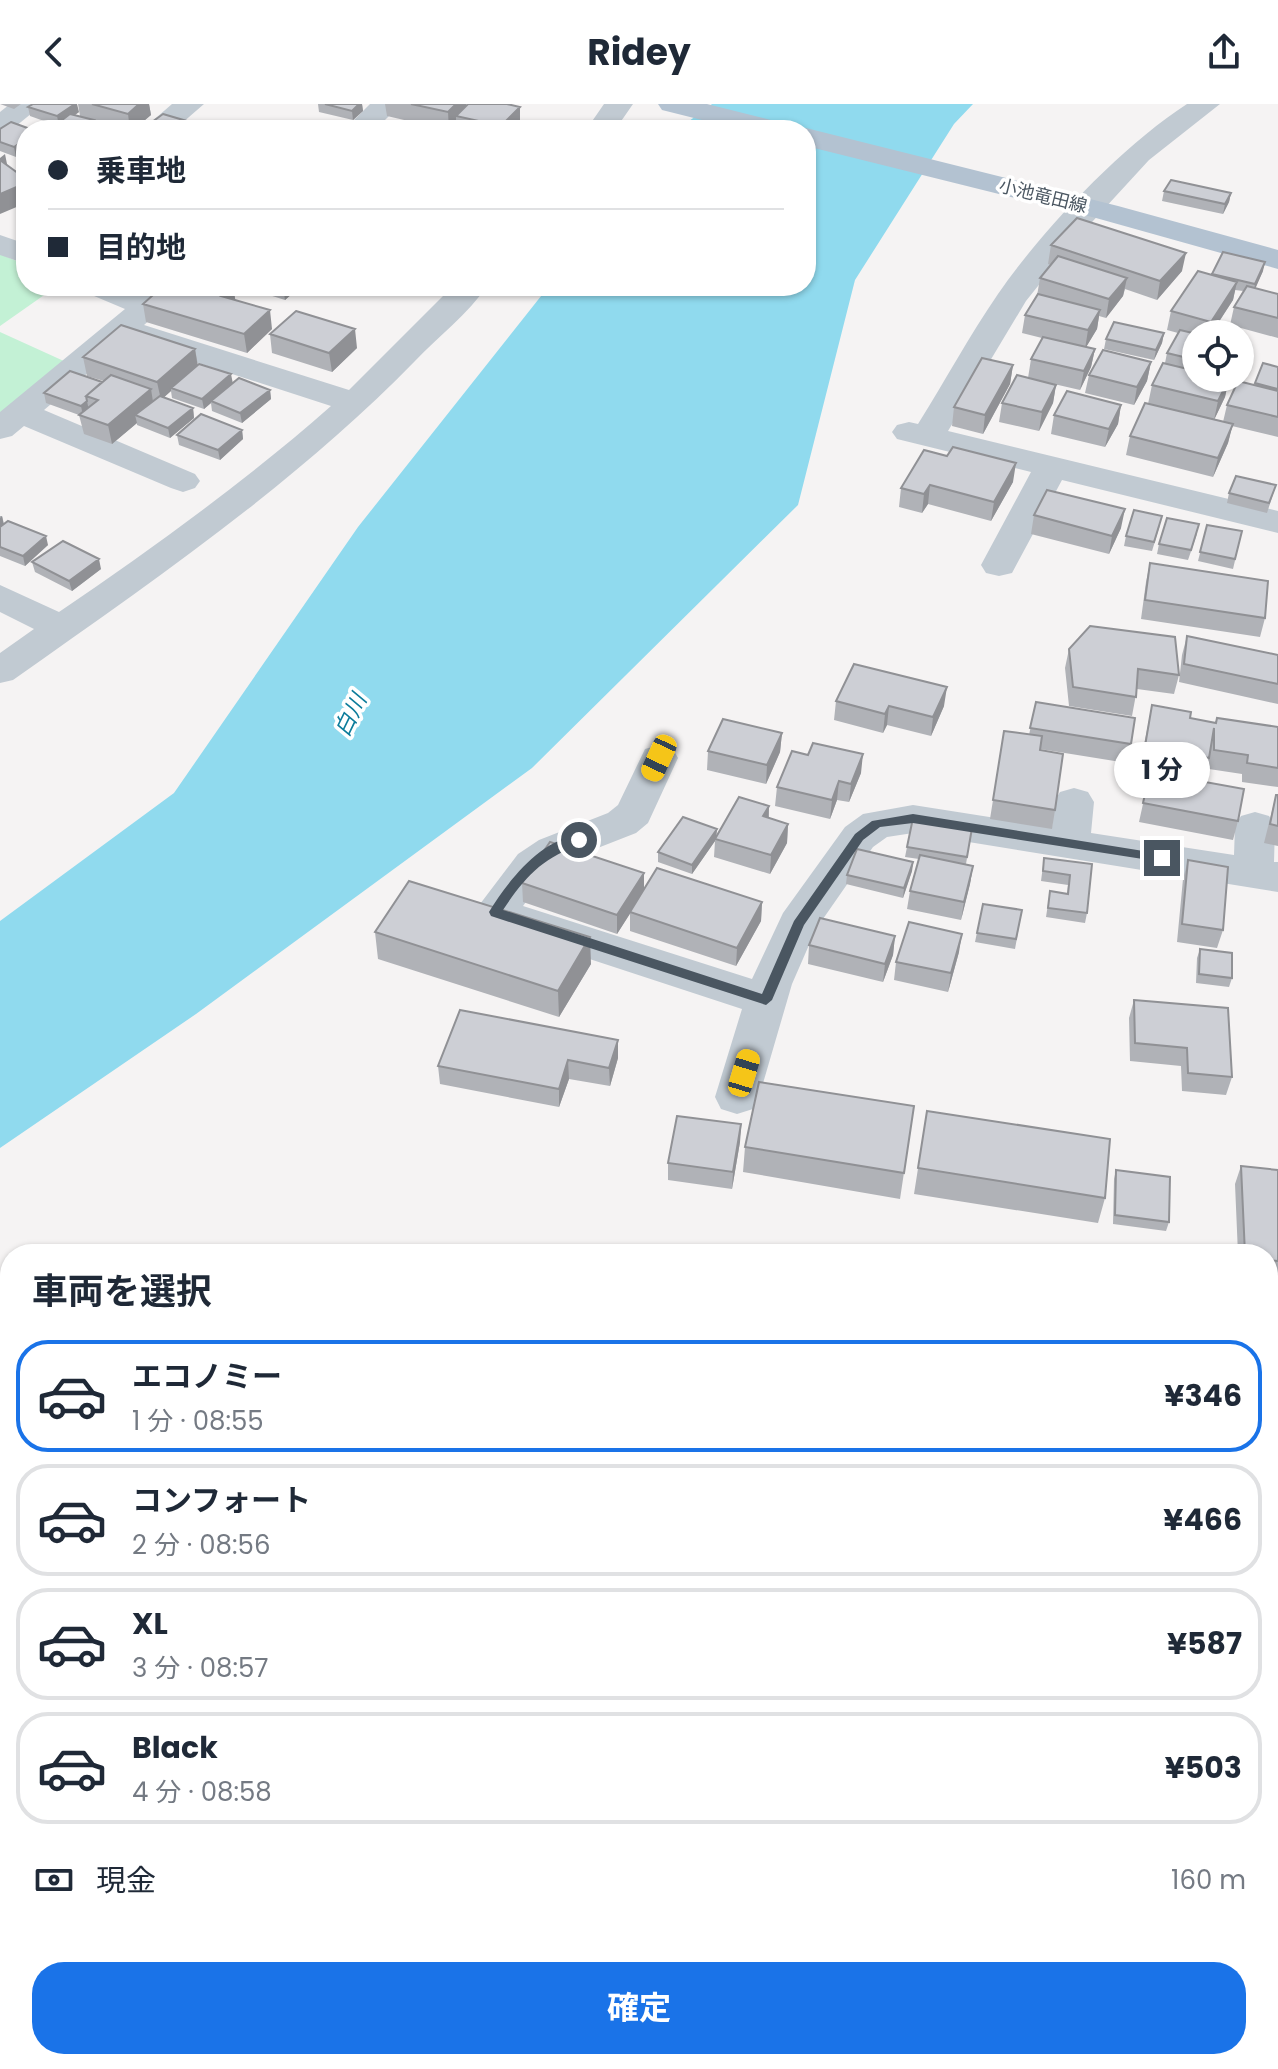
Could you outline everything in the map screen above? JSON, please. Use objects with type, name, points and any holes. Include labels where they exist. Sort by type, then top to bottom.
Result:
[{"type":"main road","points":[[673,104],[737,120]]},
{"type":"main road","name":"小池竜田線","points":[[816,139],[1090,208],[1278,260]]},
{"type":"street","points":[[0,125],[29,104]]},
{"type":"street","points":[[369,120],[387,104]]},
{"type":"street","points":[[1206,104],[1166,130],[1139,154],[1059,239],[1012,297],[918,434],[1278,522]]},
{"type":"street","points":[[109,296],[132,317],[355,403]]},
{"type":"street","points":[[11,420],[159,296]]},
{"type":"street","points":[[0,671],[149,567],[298,453],[355,403],[461,296]]},
{"type":"street","points":[[11,420],[183,481]]},
{"type":"street","points":[[999,565],[1052,466]]},
{"type":"street","points":[[0,597],[61,628]]},
{"type":"street","points":[[659,758],[634,813],[622,823],[553,850],[532,864],[495,912],[766,1000]]},
{"type":"street","points":[[1070,844],[1074,802]]},
{"type":"street","points":[[737,1097],[766,1000],[798,924],[859,837],[877,824],[913,819],[1266,875],[1255,826]]},
{"type":"green space","points":[[0,254],[16,261],[16,296],[43,296],[0,326]]},
{"type":"green space","points":[[0,332],[66,362],[0,414]]},
{"type":"water","name":"白川","points":[[712,104],[973,104],[954,124],[855,280],[798,505],[532,768],[196,1014],[0,1148],[0,921],[174,793],[358,527],[541,296],[816,296],[816,120],[690,120]]},
{"type":"building","points":[[33,104],[75,104],[57,116],[28,107]]},
{"type":"building","points":[[92,104],[139,104],[128,114]]},
{"type":"building","points":[[325,104],[359,104],[352,111]]},
{"type":"building","points":[[411,104],[456,104],[448,112]]},
{"type":"building","points":[[468,104],[520,107],[507,120],[474,120],[456,116]]},
{"type":"building","points":[[70,114],[94,120],[62,120]]},
{"type":"building","points":[[163,114],[183,120],[155,120]]},
{"type":"building","points":[[11,122],[16,124],[16,146],[0,142],[0,129]]},
{"type":"building","points":[[0,160],[16,172],[16,187],[0,194]]},
{"type":"building","points":[[1171,180],[1231,193],[1225,204],[1164,191]]},
{"type":"building","points":[[1077,218],[1186,253],[1160,281],[1051,245]]},
{"type":"building","points":[[1223,252],[1265,262],[1255,284],[1212,274]]},
{"type":"building","points":[[1058,256],[1127,278],[1109,299],[1040,278]]},
{"type":"building","points":[[1198,271],[1237,282],[1212,320],[1171,311]]},
{"type":"building","points":[[1247,286],[1278,294],[1278,318],[1234,307]]},
{"type":"building","points":[[1038,294],[1100,310],[1088,330],[1025,315]]},
{"type":"building","points":[[152,296],[221,296],[270,310],[244,334],[143,304]]},
{"type":"building","points":[[296,311],[355,329],[329,353],[270,334]]},
{"type":"building","points":[[1114,322],[1164,333],[1156,350],[1106,339]]},
{"type":"building","points":[[121,325],[195,349],[157,382],[83,357]]},
{"type":"building","points":[[1180,330],[1182,330],[1182,357],[1167,353]]},
{"type":"building","points":[[1043,337],[1095,349],[1084,371],[1031,359]]},
{"type":"building","points":[[1103,350],[1151,362],[1137,387],[1089,375]]},
{"type":"building","points":[[982,358],[1013,365],[985,415],[954,407]]},
{"type":"building","points":[[1163,363],[1182,368],[1182,392],[1222,392],[1218,401],[1152,385]]},
{"type":"building","points":[[1263,363],[1278,367],[1278,389],[1255,383]]},
{"type":"building","points":[[199,364],[231,374],[202,399],[171,388]]},
{"type":"building","points":[[70,371],[102,382],[86,396],[87,401],[81,406],[44,393]]},
{"type":"building","points":[[111,375],[151,389],[108,425],[79,415],[98,400],[86,396]]},
{"type":"building","points":[[1017,375],[1056,385],[1042,412],[1002,403]]},
{"type":"building","points":[[239,378],[270,390],[240,413],[211,401]]},
{"type":"building","points":[[1254,385],[1278,391],[1278,417],[1227,405],[1233,392],[1254,392]]},
{"type":"building","points":[[1067,391],[1121,405],[1109,429],[1054,415]]},
{"type":"building","points":[[160,396],[193,408],[168,428],[135,415]]},
{"type":"building","points":[[1145,403],[1233,424],[1218,458],[1130,436]]},
{"type":"building","points":[[201,414],[242,430],[218,450],[177,435]]},
{"type":"building","points":[[953,447],[1016,463],[994,502],[930,485],[924,494],[901,488],[924,450],[947,456]]},
{"type":"building","points":[[1236,476],[1276,485],[1269,503],[1229,493]]},
{"type":"building","points":[[1047,490],[1125,509],[1112,536],[1034,515]]},
{"type":"building","points":[[1134,510],[1162,516],[1154,542],[1126,536]]},
{"type":"building","points":[[1167,518],[1199,524],[1191,550],[1159,544]]},
{"type":"building","points":[[8,521],[46,536],[23,556],[0,547],[0,527]]},
{"type":"building","points":[[1207,525],[1242,531],[1235,559],[1200,552]]},
{"type":"building","points":[[63,541],[99,559],[69,581],[32,562]]},
{"type":"building","points":[[1150,563],[1268,581],[1265,618],[1145,600]]},
{"type":"building","points":[[1090,626],[1175,637],[1179,675],[1138,669],[1136,697],[1073,687],[1069,649]]},
{"type":"building","points":[[1187,636],[1278,655],[1278,684],[1184,664]]},
{"type":"building","points":[[854,664],[947,687],[933,717],[889,706],[885,714],[836,701]]},
{"type":"building","points":[[1036,702],[1135,718],[1131,744],[1030,728]]},
{"type":"building","points":[[1152,705],[1191,712],[1190,718],[1216,723],[1217,718],[1278,727],[1278,768],[1247,763],[1248,755],[1214,750],[1214,728],[1209,758],[1145,746]]},
{"type":"building","points":[[723,719],[782,733],[767,765],[708,751]]},
{"type":"building","points":[[1004,731],[1042,736],[1040,750],[1063,754],[1055,810],[993,800]]},
{"type":"building","points":[[813,743],[863,754],[851,784],[839,781],[832,800],[777,787],[792,751],[808,755]]},
{"type":"building","points":[[1150,772],[1244,789],[1238,821],[1143,803]]},
{"type":"building","points":[[1278,795],[1278,826],[1270,824]]},
{"type":"building","points":[[739,797],[769,806],[763,816],[788,824],[771,855],[715,839]]},
{"type":"building","points":[[683,817],[717,829],[692,865],[658,852]]},
{"type":"building","points":[[913,818],[972,828],[967,857],[907,847]]},
{"type":"building","points":[[550,842],[644,873],[617,915],[522,883]]},
{"type":"building","points":[[857,849],[913,862],[904,888],[847,875]]},
{"type":"building","points":[[920,855],[973,866],[964,902],[910,891]]},
{"type":"building","points":[[1044,858],[1092,864],[1087,913],[1048,908],[1050,891],[1068,894],[1070,875],[1043,871]]},
{"type":"building","points":[[1188,860],[1228,867],[1223,930],[1182,924]]},
{"type":"building","points":[[657,868],[762,902],[737,948],[630,912]]},
{"type":"building","points":[[409,881],[590,937],[558,991],[375,932]]},
{"type":"building","points":[[983,904],[1022,910],[1016,939],[977,933]]},
{"type":"building","points":[[820,918],[895,936],[885,964],[809,945]]},
{"type":"building","points":[[909,922],[962,934],[951,973],[896,962]]},
{"type":"building","points":[[1200,949],[1232,953],[1232,978],[1199,974]]},
{"type":"building","points":[[1134,1000],[1228,1008],[1232,1077],[1188,1073],[1187,1048],[1135,1043]]},
{"type":"building","points":[[460,1010],[618,1040],[609,1068],[568,1060],[559,1089],[438,1066]]},
{"type":"building","points":[[759,1082],[914,1106],[904,1173],[745,1147]]},
{"type":"building","points":[[927,1111],[1110,1139],[1105,1198],[918,1168]]},
{"type":"building","points":[[677,1116],[741,1124],[733,1172],[668,1163]]},
{"type":"building","points":[[1241,1166],[1278,1170],[1278,1244],[1245,1244]]},
{"type":"building","points":[[1116,1170],[1170,1177],[1169,1222],[1115,1215]]},
{"type":"route","points":[[579,840],[553,850],[532,864],[495,912],[766,1000],[798,924],[859,837],[877,824],[895,819],[913,819],[1162,858]]}]
